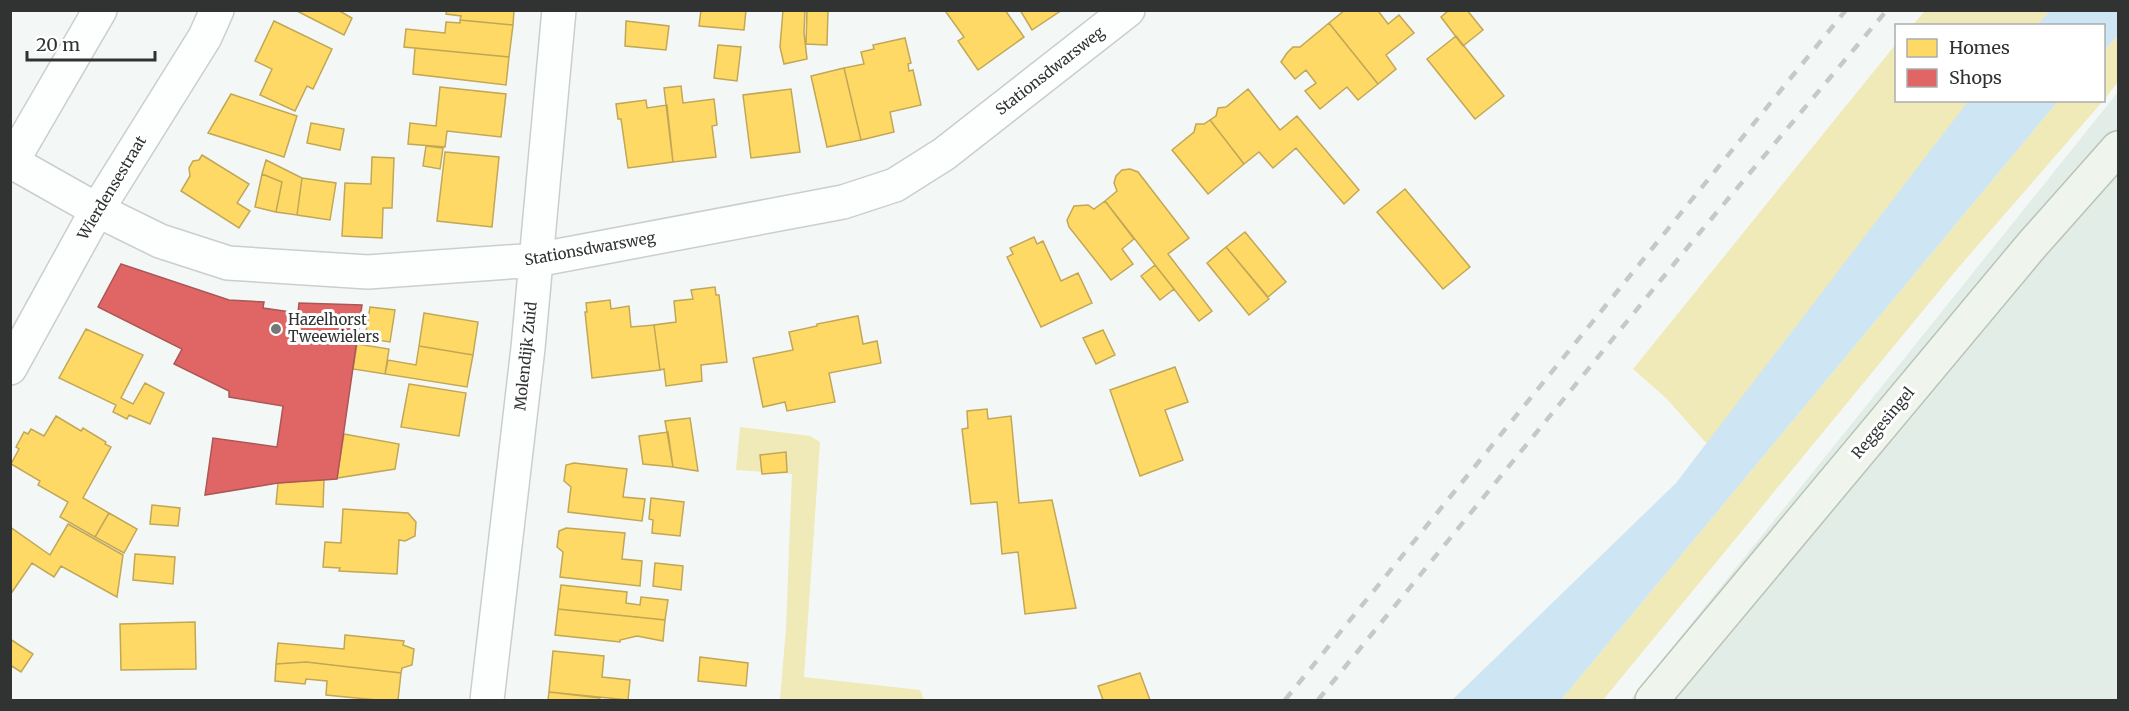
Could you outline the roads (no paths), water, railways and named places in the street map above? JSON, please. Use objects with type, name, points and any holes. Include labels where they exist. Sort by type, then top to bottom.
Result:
[{"type":"main road","name":"Reggesingel","points":[[1652,700],[2031,246],[2118,148]]},
{"type":"street","points":[[11,163],[100,10]]},
{"type":"street","name":"Wierdensestraat","points":[[10,368],[97,210],[205,37],[217,10]]},
{"type":"street","name":"Molendijk Zuid","points":[[486,700],[528,348],[559,10]]},
{"type":"street","name":"Stationsdwarsweg","points":[[11,163],[160,241],[228,263],[368,272],[536,260],[843,202],[895,185],[944,154],[1128,10]]},
{"type":"water","points":[[2050,11],[2118,11],[2118,35],[2105,50],[2105,24],[2038,24]]},
{"type":"water","points":[[1967,102],[2057,102],[1561,700],[1452,700],[1676,483]]},
{"type":"railway","points":[[1285,700],[1846,10]]},
{"type":"railway","points":[[1318,700],[1696,237],[1887,10]]},
{"type":"place","name":"Hazelhorst Tweewielers","points":[[276,329]]}]
